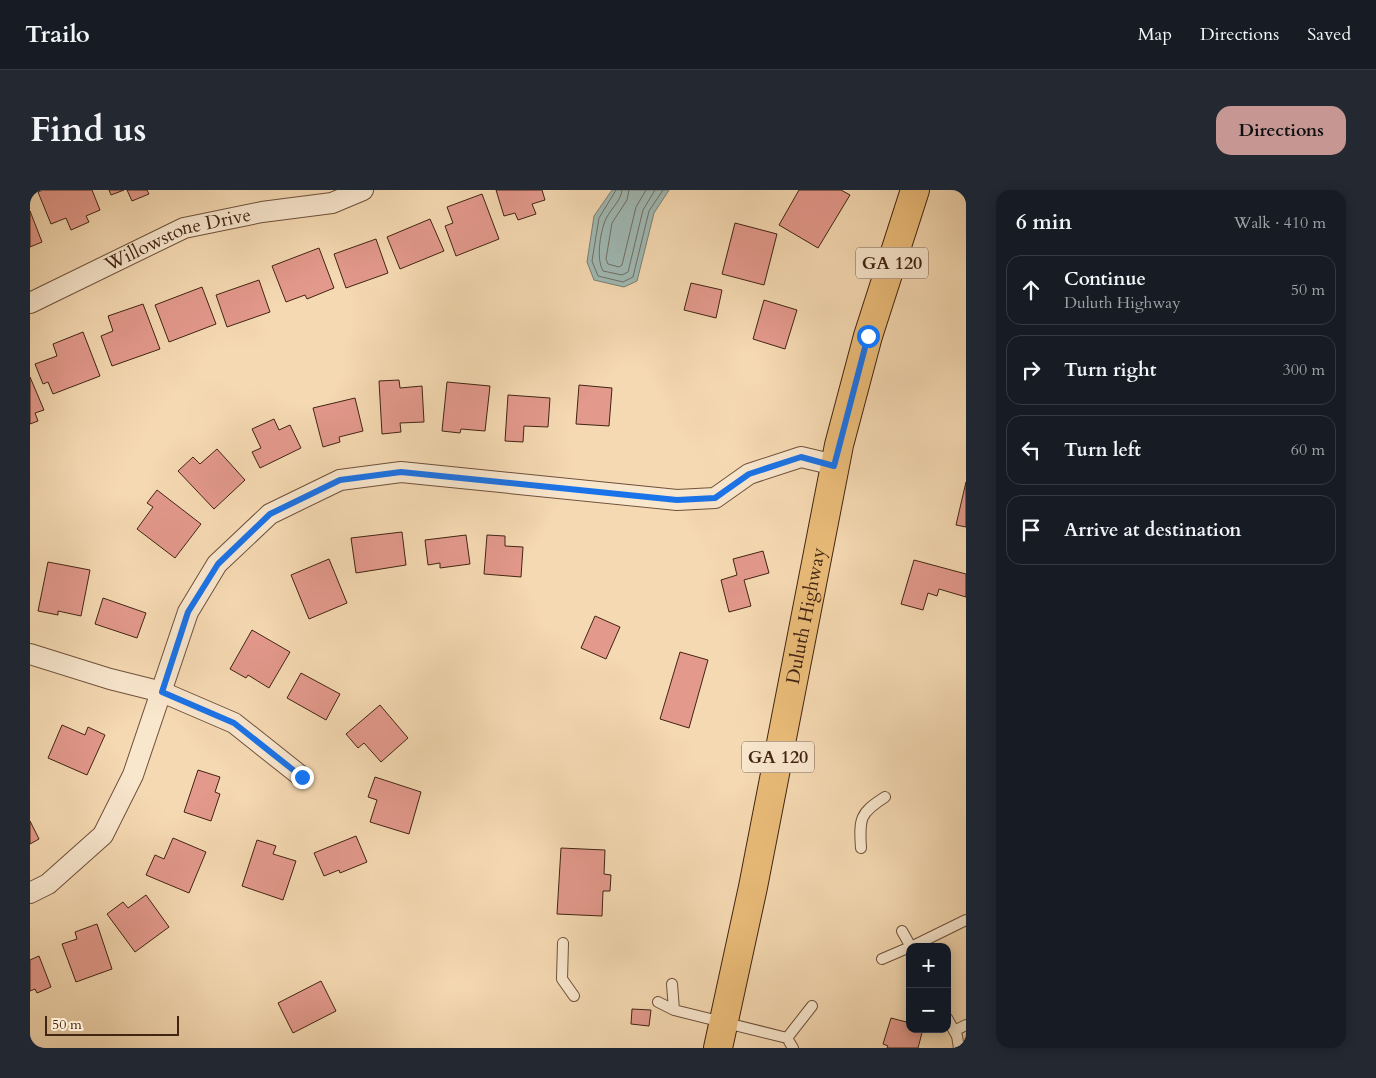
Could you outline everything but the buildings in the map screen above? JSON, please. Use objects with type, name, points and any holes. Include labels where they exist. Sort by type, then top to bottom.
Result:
[{"type":"main road","name":"Duluth Highway","points":[[721,1036],[834,466],[868,336],[915,190]]},
{"type":"street","name":"Willowstone Drive","points":[[30,303],[184,228],[262,212],[332,203],[363,190]]},
{"type":"street","points":[[30,892],[48,884],[103,835],[133,775],[188,612],[218,564],[270,514],[340,480],[401,472],[677,500],[715,498],[749,474],[801,457],[834,466]]},
{"type":"street","points":[[30,654],[110,679],[162,692],[234,723],[302,777]]},
{"type":"lane","points":[[861,848],[859,824],[866,810],[885,797]]},
{"type":"lane","points":[[918,943],[966,920]]},
{"type":"lane","points":[[902,931],[908,943]]},
{"type":"lane","points":[[563,943],[562,979],[574,996]]},
{"type":"lane","points":[[882,959],[906,949]]},
{"type":"lane","points":[[672,984],[674,1010]]},
{"type":"lane","points":[[658,1002],[721,1036],[787,1038]]},
{"type":"lane","points":[[787,1038],[812,1006]]},
{"type":"lane","points":[[951,1025],[959,1048]]},
{"type":"lane","points":[[954,1031],[966,1025]]},
{"type":"lane","points":[[787,1038],[794,1048]]},
{"type":"water","points":[[612,190],[669,190],[654,213],[637,281],[624,287],[594,280],[587,262],[594,216]]},
{"type":"route","points":[[302,777],[265,750],[234,723],[162,692],[188,612],[218,564],[270,514],[340,480],[401,472],[677,500],[715,498],[749,474],[801,457],[834,466],[868,336]]}]
